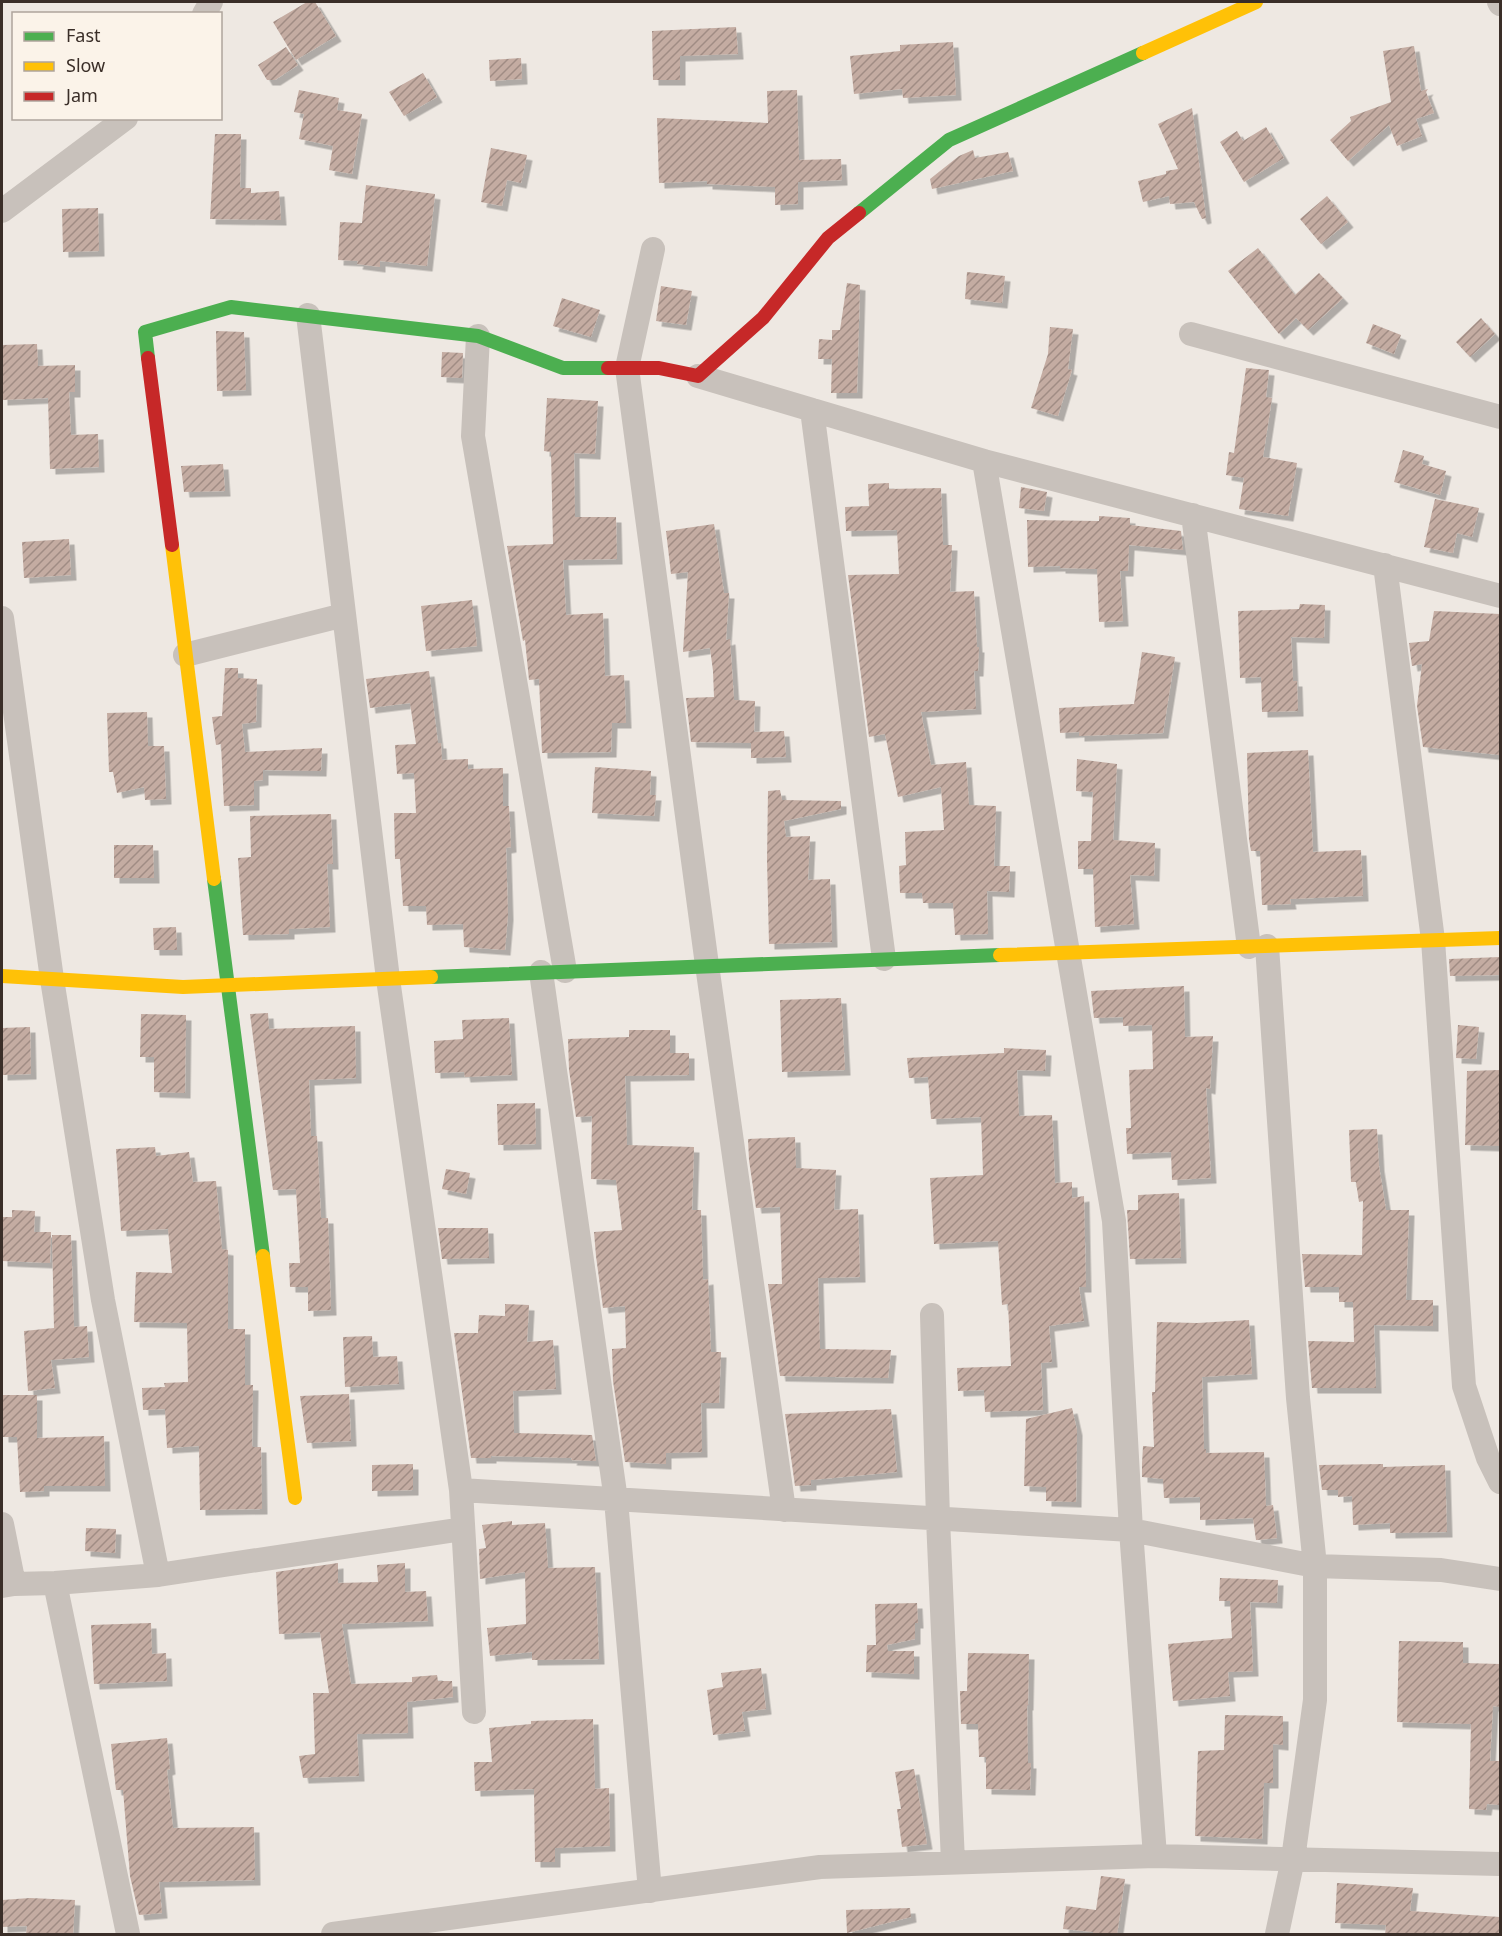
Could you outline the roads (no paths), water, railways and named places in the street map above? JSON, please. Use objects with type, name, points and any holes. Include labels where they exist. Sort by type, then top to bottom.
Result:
[{"type":"street","points":[[698,376],[762,318],[828,238],[948,140],[1256,2]]},
{"type":"street","points":[[2,211],[123,120]]},
{"type":"street","points":[[653,249],[627,368],[706,965],[784,1510]]},
{"type":"street","points":[[295,1498],[227,986],[145,332],[231,307],[478,336],[563,368],[660,368],[698,376],[984,461],[1500,596]]},
{"type":"street","points":[[308,315],[388,979],[461,1490],[474,1712]]},
{"type":"street","points":[[1191,334],[1500,417]]},
{"type":"street","points":[[478,336],[474,436],[565,972]]},
{"type":"street","points":[[812,410],[884,959]]},
{"type":"street","points":[[984,461],[1114,1221],[1131,1530],[1155,1856]]},
{"type":"street","points":[[1193,515],[1258,946],[1315,1566],[1315,1700],[1293,1859],[1277,1935]]},
{"type":"street","points":[[1385,565],[1433,940],[1464,1386],[1488,1458],[1500,1482]]},
{"type":"street","points":[[185,656],[344,615]]},
{"type":"street","points":[[2,618],[52,979],[103,1300],[158,1575]]},
{"type":"street","points":[[2,976],[183,987],[227,986],[706,965],[1500,938]]},
{"type":"street","points":[[541,972],[616,1500],[651,1891]]},
{"type":"street","points":[[932,1315],[938,1519],[953,1862]]},
{"type":"street","points":[[461,1490],[1131,1530],[1315,1566],[1441,1570],[1500,1579]]},
{"type":"street","points":[[2,1524],[8,1585],[158,1575],[463,1529]]},
{"type":"street","points":[[55,1583],[128,1935]]},
{"type":"street","points":[[333,1935],[820,1867],[1155,1856],[1500,1864]]}]
